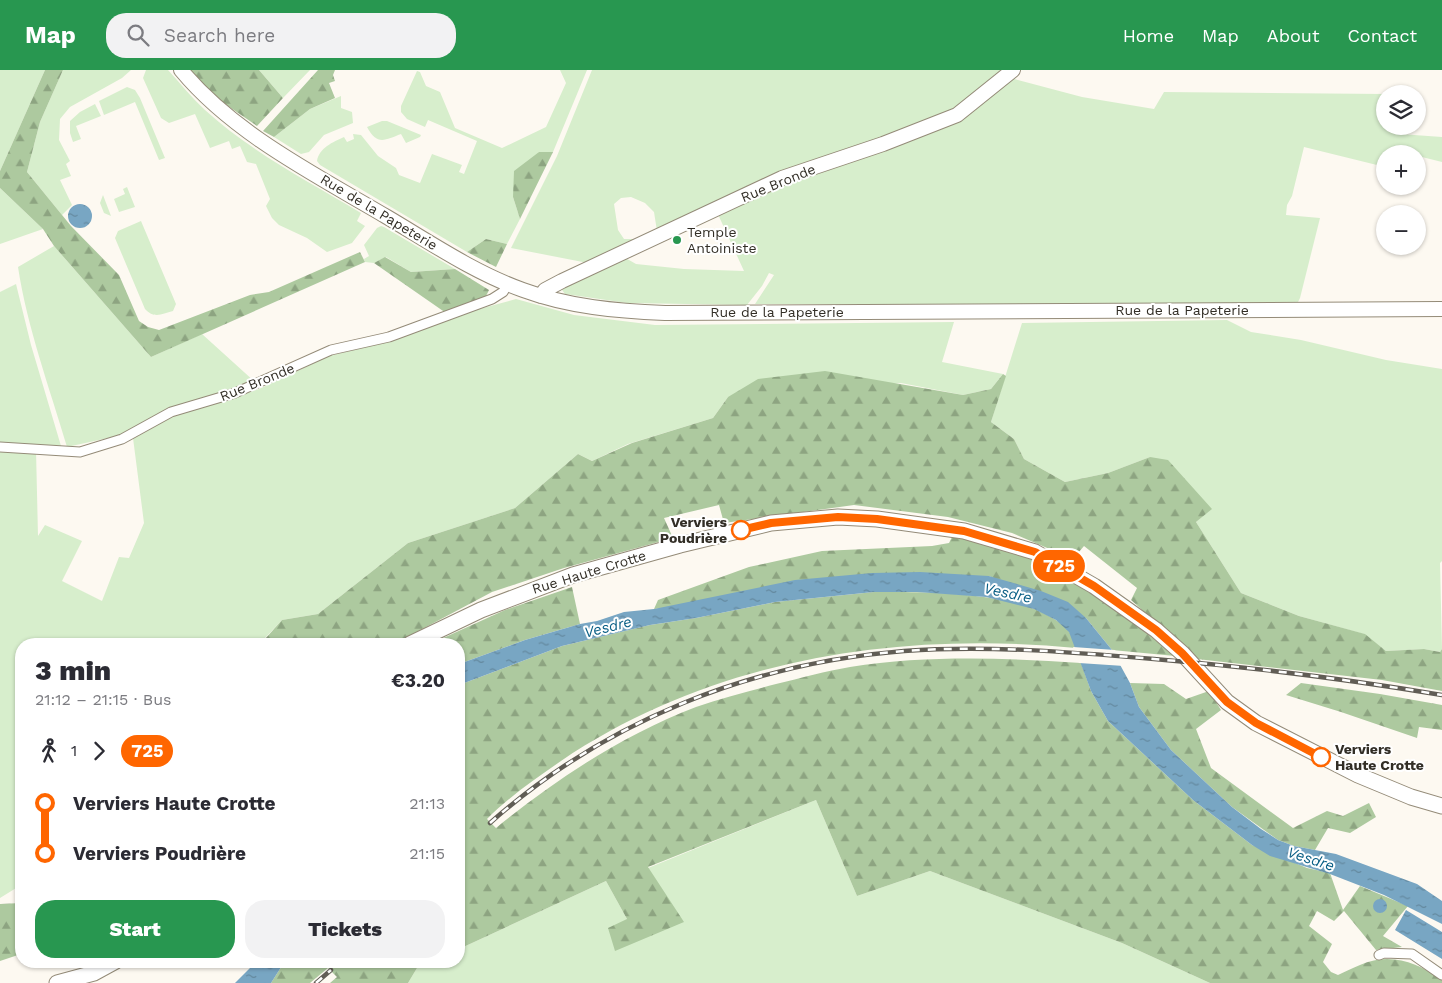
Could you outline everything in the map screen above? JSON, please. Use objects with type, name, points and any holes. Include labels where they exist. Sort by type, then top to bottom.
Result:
[{"type":"main road","name":"Rue de la Papeterie","points":[[181,70],[204,95],[230,118],[305,168],[459,260],[508,284],[541,296],[570,303],[610,310],[665,313],[1442,308]]},
{"type":"main road","name":"Rue Bronde","points":[[541,296],[545,290],[628,249],[782,178],[883,144],[957,115],[1013,70]]},
{"type":"main road","name":"Rue Haute Crotte","points":[[423,638],[481,610],[573,575],[680,544],[771,523],[838,517],[877,519],[964,531],[1035,552],[1094,586],[1156,630],[1182,653],[1227,702],[1256,723],[1358,775],[1411,797],[1442,806]]},
{"type":"main road","points":[[57,983],[94,973],[103,968]]},
{"type":"street","name":"Rue Bronde","points":[[0,447],[80,452],[122,439],[171,412],[235,393],[331,350],[389,337],[492,299],[503,292],[508,284]]},
{"type":"street","points":[[1379,955],[1384,953],[1412,954],[1442,976]]},
{"type":"green space","points":[[0,70],[45,70],[0,171]]},
{"type":"green space","points":[[45,70],[63,70],[40,122],[27,172],[71,226],[119,275],[139,321],[148,327],[159,330],[250,295],[269,292],[360,252],[365,262],[151,357],[54,246],[43,229],[0,188],[0,171]]},
{"type":"green space","points":[[63,70],[131,70],[122,78],[70,107],[60,119],[59,140],[70,161],[66,164],[71,176],[60,180],[72,205],[62,215],[27,172],[40,122]]},
{"type":"green space","points":[[146,70],[168,70],[205,110],[241,139],[280,165],[361,213],[357,221],[365,226],[352,243],[327,252],[307,238],[279,225],[272,218],[266,206],[270,199],[256,164],[247,162],[240,146],[232,149],[229,141],[210,148],[195,114],[169,123],[161,118],[143,78]]},
{"type":"green space","points":[[190,70],[259,70],[283,98],[257,126],[212,95]]},
{"type":"green space","points":[[259,70],[310,70],[283,98]]},
{"type":"green space","points":[[318,70],[335,70],[333,75],[335,81],[329,83],[335,98],[310,109],[274,137],[263,131]]},
{"type":"green space","points":[[560,70],[587,70],[553,152],[539,152],[513,197],[520,219],[507,244],[486,239],[467,252],[320,165],[317,161],[318,156],[327,146],[344,137],[347,142],[354,139],[353,134],[361,135],[378,156],[396,168],[399,175],[420,183],[432,154],[462,165],[459,172],[464,174],[477,141],[428,120],[425,127],[407,119],[401,112],[401,106],[417,71],[420,72],[426,86],[440,92],[455,128],[502,148],[546,127],[566,83]]},
{"type":"green space","points":[[592,70],[1002,70],[988,87],[956,109],[657,231],[654,212],[645,203],[631,197],[621,198],[614,204],[618,230],[624,239],[635,239],[637,242],[593,264],[511,248],[557,156]]},
{"type":"green space","points":[[1007,77],[1082,97],[1154,109],[1164,92],[1376,94],[1376,135],[1442,137],[1442,162],[1426,158],[1426,145],[1376,145],[1376,165],[1304,147],[1292,196],[1287,205],[1286,215],[1320,218],[1297,304],[755,304],[774,275],[769,273],[762,286],[747,305],[627,303],[565,294],[560,287],[622,256],[636,264],[684,269],[744,271],[716,210],[940,125]]},
{"type":"green space","points":[[127,87],[135,90],[140,98],[165,158],[159,160],[135,102],[104,115],[99,101]]},
{"type":"green space","points":[[341,96],[341,108],[352,112],[353,123],[324,135],[309,152],[301,154],[274,137],[310,109]]},
{"type":"green space","points":[[95,104],[101,116],[76,126],[81,139],[73,142],[70,133],[70,121],[80,112]]},
{"type":"green space","points":[[387,121],[421,135],[406,143],[401,134],[382,140],[378,139],[374,137],[367,127]]},
{"type":"green space","points":[[539,152],[553,152],[520,219],[513,197],[514,171]]},
{"type":"green space","points":[[127,187],[135,207],[119,212],[114,199],[125,194],[123,189]]},
{"type":"green space","points":[[0,188],[43,229],[0,244]]},
{"type":"green space","points":[[103,195],[111,216],[104,213],[100,203]]},
{"type":"green space","points":[[141,221],[176,304],[173,311],[155,315],[145,309],[115,238],[118,231]]},
{"type":"green space","points":[[381,226],[455,269],[411,272],[386,257],[374,263],[365,262],[364,259],[369,256],[364,245],[377,228]]},
{"type":"green space","points":[[486,239],[507,244],[496,267],[467,252]]},
{"type":"green space","points":[[54,246],[151,357],[202,334],[255,382],[131,433],[67,447],[33,335],[18,267]]},
{"type":"green space","points":[[385,257],[411,272],[455,269],[489,290],[484,300],[446,313],[374,263]]},
{"type":"green space","points":[[16,284],[31,345],[61,446],[0,443],[0,292]]},
{"type":"green space","points":[[516,299],[574,315],[655,325],[954,322],[942,362],[1003,374],[991,389],[963,395],[901,383],[728,397],[713,418],[628,444],[592,461],[578,454],[515,508],[408,543],[318,614],[282,620],[265,638],[15,638],[15,889],[0,898],[0,449],[36,450],[38,536],[45,525],[82,541],[62,581],[102,601],[119,557],[129,558],[144,523],[133,438],[175,414],[259,389],[329,356],[378,344],[468,312]]},
{"type":"green space","points":[[1227,320],[1251,332],[1301,340],[1386,360],[1442,369],[1442,561],[1440,563],[1442,649],[1440,652],[1424,649],[1386,651],[1364,634],[1299,616],[1241,593],[1196,522],[1211,509],[1150,457],[1108,473],[1065,482],[1024,459],[1014,439],[991,422],[1022,323]]},
{"type":"green space","points":[[825,371],[963,395],[991,389],[1003,374],[1006,376],[991,422],[1014,439],[1024,459],[1065,482],[1108,473],[1150,457],[1168,460],[1212,509],[1196,522],[1241,593],[1299,616],[1365,634],[1386,651],[1424,649],[1440,652],[1442,649],[1442,691],[1382,680],[1197,659],[1131,600],[1137,588],[1084,546],[1073,559],[1012,533],[948,517],[854,505],[724,523],[719,505],[664,518],[673,538],[564,568],[492,592],[405,638],[266,638],[282,620],[318,614],[408,543],[515,508],[578,454],[592,461],[632,443],[713,418],[728,397],[758,379]]},
{"type":"green space","points":[[953,535],[1013,553],[1052,569],[1107,603],[1175,656],[1112,650],[1086,618],[989,576],[654,609],[658,600],[749,567],[822,551],[932,546],[949,543]]},
{"type":"green space","points":[[572,587],[580,624],[525,640],[465,662],[465,638],[443,638],[505,610]]},
{"type":"green space","points":[[874,592],[948,593],[1004,600],[1029,607],[1051,617],[1068,630],[1076,648],[1009,644],[941,644],[874,649],[808,660],[743,676],[680,698],[619,726],[542,774],[513,795],[487,819],[496,828],[542,792],[591,760],[669,718],[696,707],[776,684],[850,667],[937,659],[995,659],[1081,663],[1091,691],[1108,721],[1193,800],[1252,845],[1307,868],[1330,873],[1343,910],[1360,886],[1408,906],[1383,936],[1402,947],[1376,950],[1344,911],[1334,921],[1317,911],[1309,926],[1332,944],[1323,962],[1331,972],[1338,975],[1371,961],[1392,959],[1422,968],[1442,980],[1442,983],[1210,983],[1122,943],[930,871],[857,896],[816,800],[648,867],[684,922],[615,951],[608,928],[627,919],[606,881],[465,946],[465,683],[562,646],[650,625],[775,602]]},
{"type":"green space","points":[[1130,683],[1164,684],[1186,699],[1209,691],[1221,710],[1196,729],[1211,768],[1293,828],[1327,811],[1343,816],[1369,803],[1376,817],[1350,833],[1328,828],[1315,850],[1294,846],[1278,840],[1232,807],[1171,750],[1139,707]]},
{"type":"green space","points":[[1301,683],[1442,705],[1442,730],[1419,727],[1417,738],[1286,695]]},
{"type":"green space","points":[[816,800],[857,896],[930,871],[1122,943],[1210,983],[408,983],[417,968],[465,968],[465,946],[606,881],[627,919],[683,922],[648,868]]},
{"type":"green space","points":[[15,903],[15,956],[0,961],[0,904]]},
{"type":"green space","points":[[281,968],[328,968],[310,983],[271,983]]},
{"type":"green space","points":[[328,968],[417,968],[408,983],[330,983],[337,977]]},
{"type":"water","points":[[80,204],[88,208],[92,216],[88,224],[80,228],[72,224],[68,216],[72,208]]},
{"type":"water","name":"Vesdre","points":[[920,572],[989,576],[1041,591],[1068,602],[1086,618],[1112,650],[1130,683],[1139,707],[1171,750],[1232,807],[1278,840],[1294,846],[1336,854],[1417,884],[1442,901],[1442,924],[1384,895],[1330,874],[1270,856],[1252,845],[1193,800],[1108,721],[1091,691],[1069,632],[1056,620],[1034,609],[986,597],[917,592],[874,592],[775,602],[650,625],[562,646],[465,683],[465,662],[525,640],[624,612],[654,609],[795,580],[872,573]]},
{"type":"water","points":[[1377,899],[1383,899],[1387,906],[1383,913],[1377,913],[1373,909],[1373,903]]},
{"type":"water","points":[[1406,910],[1442,932],[1442,959],[1395,930]]},
{"type":"water","points":[[250,968],[281,968],[271,983],[235,983]]},
{"type":"pier","points":[[1073,647],[1115,650],[1124,666],[1079,663]]},
{"type":"railway","points":[[490,823],[535,787],[582,755],[631,727],[683,703],[736,684],[791,669],[847,658],[935,649],[998,649],[1060,652],[1123,656],[1262,670],[1442,695]]},
{"type":"railway","points":[[316,983],[331,970]]},
{"type":"bus line","name":"725","points":[[741,530],[771,523],[838,517],[877,519],[964,531],[1035,552],[1094,586],[1156,630],[1182,653],[1227,702],[1256,723],[1321,757]]},
{"type":"place","name":"Temple Antoiniste","points":[[677,240]]},
{"type":"place","name":"Verviers Poudrière","points":[[741,530]]},
{"type":"place","name":"Verviers Haute Crotte","points":[[1321,757]]}]
